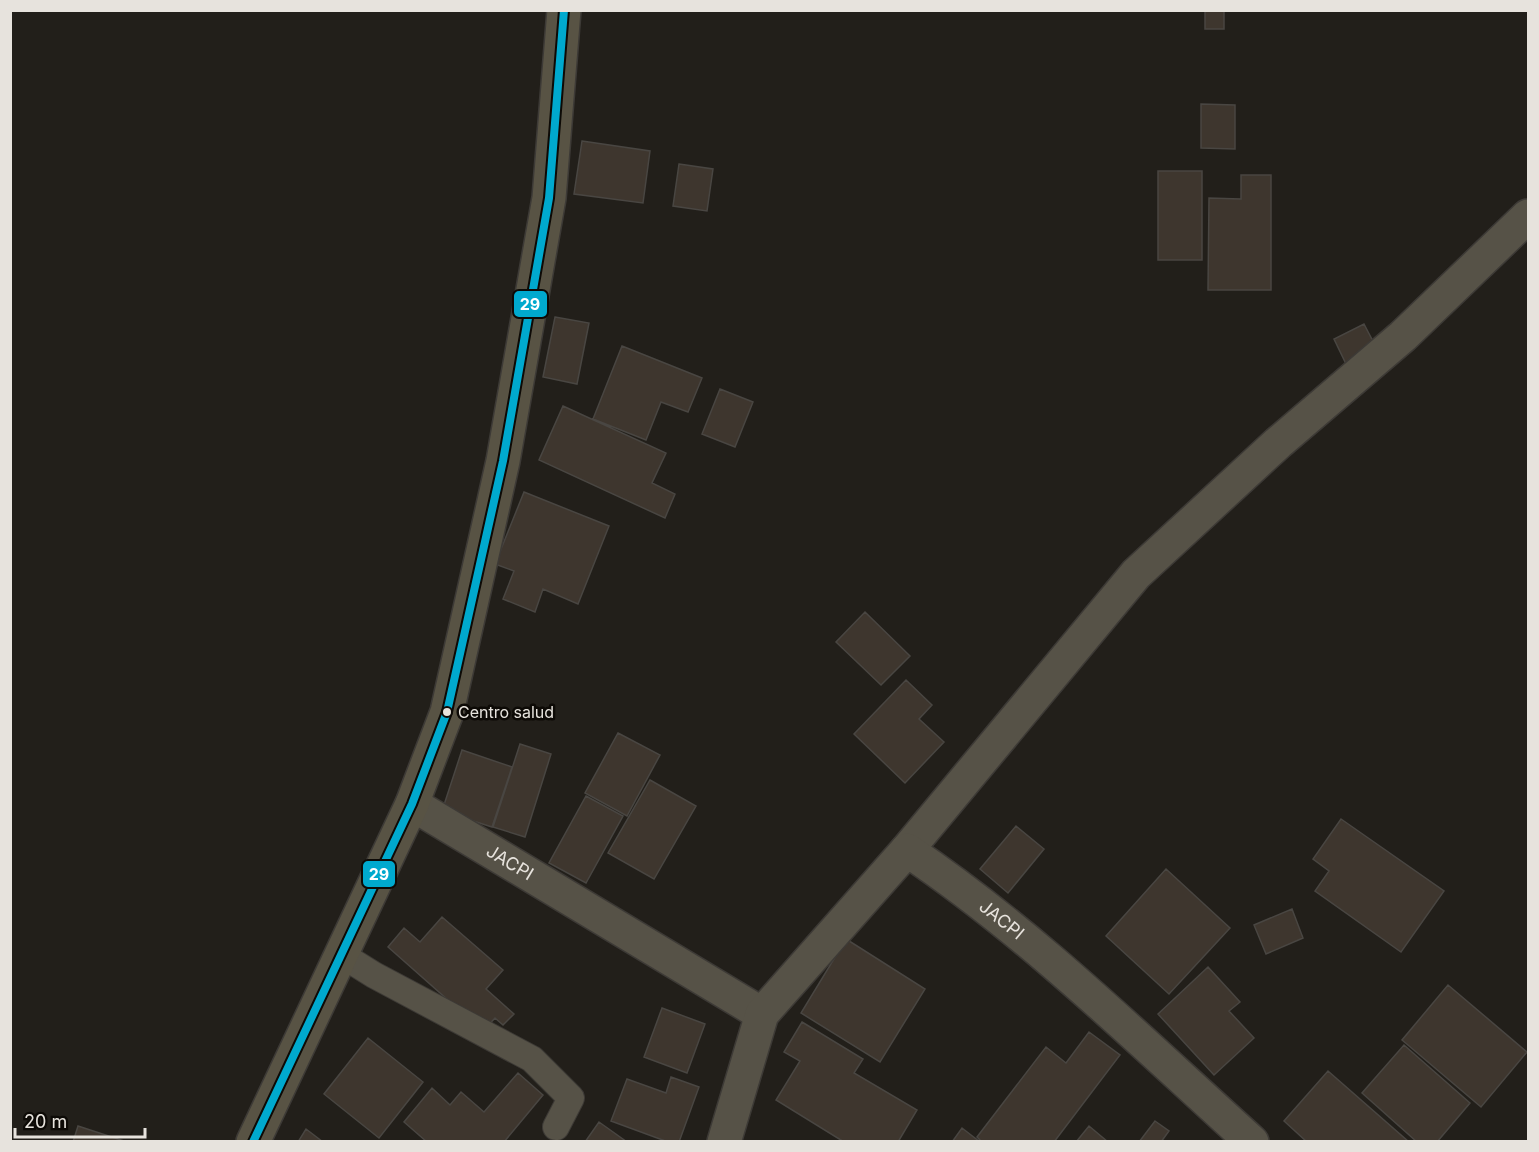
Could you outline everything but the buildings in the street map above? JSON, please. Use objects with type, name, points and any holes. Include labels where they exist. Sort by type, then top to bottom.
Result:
[{"type":"main road","points":[[253,1142],[412,804],[447,712],[503,461],[549,198],[564,10]]},
{"type":"street","points":[[724,1142],[762,1014],[907,850],[1136,574],[1278,443],[1403,336],[1528,216]]},
{"type":"street","name":"JACPI","points":[[412,804],[762,1014]]},
{"type":"street","name":"JACPI","points":[[907,850],[941,873],[1049,958],[1252,1142]]},
{"type":"lane","points":[[342,955],[374,975],[532,1059],[571,1098],[556,1127]]},
{"type":"transit line","name":"29","points":[[253,1142],[412,804],[447,712],[503,461],[549,198],[564,10]]},
{"type":"place","name":"Centro salud","points":[[447,712]]}]
